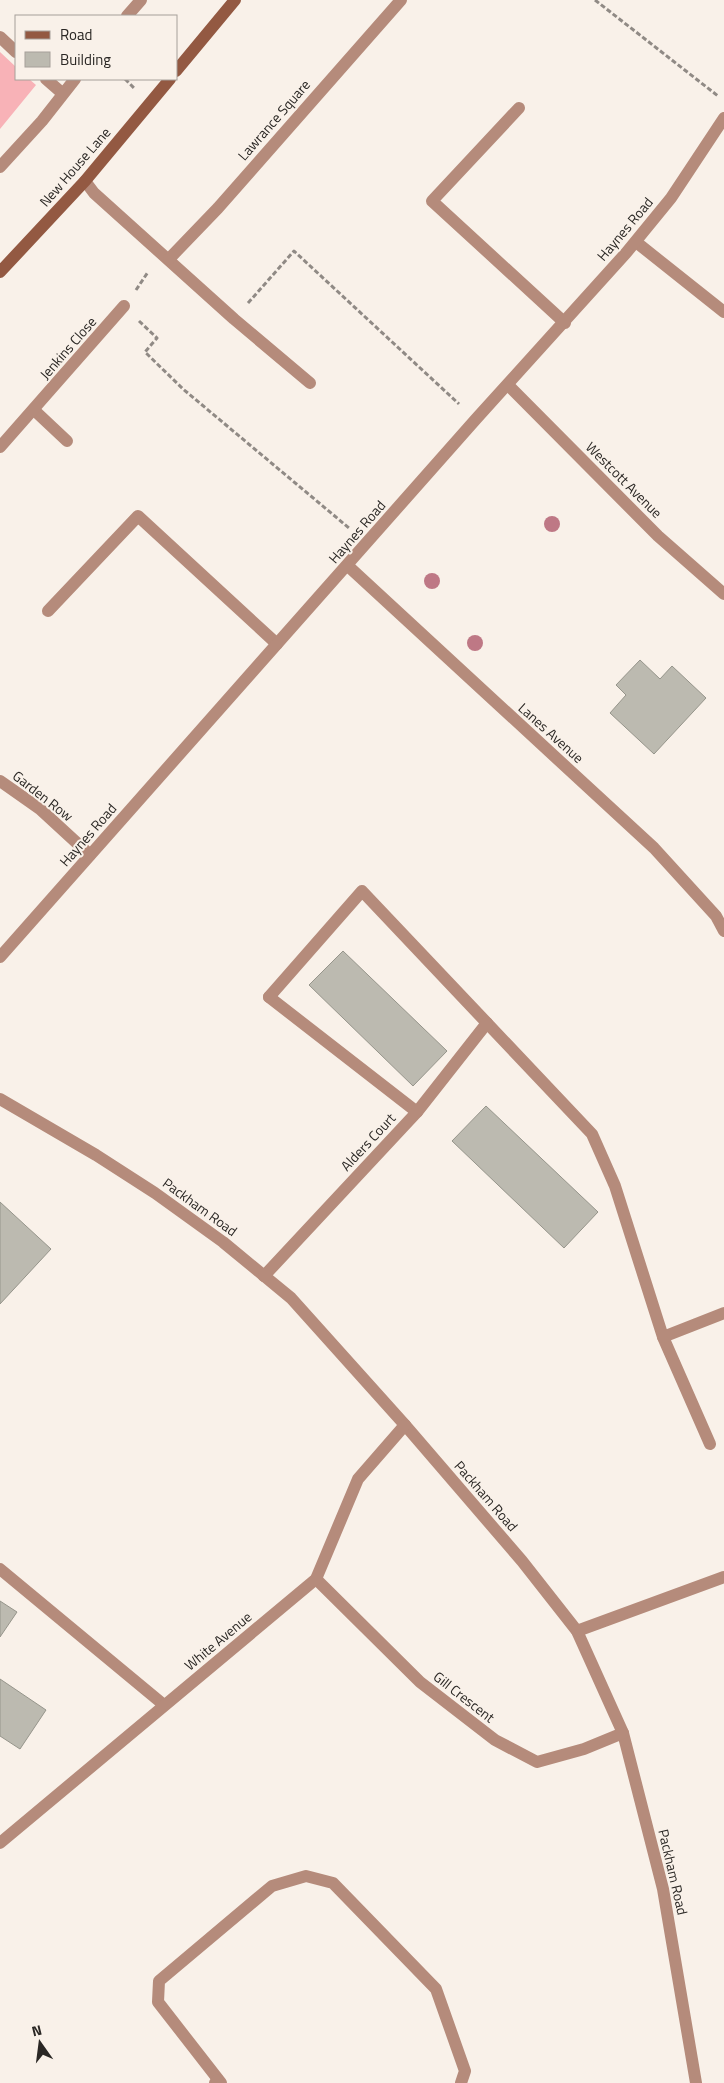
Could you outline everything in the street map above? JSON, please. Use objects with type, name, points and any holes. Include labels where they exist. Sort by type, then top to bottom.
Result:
[{"type":"street","points":[[128,15],[141,0]]},
{"type":"street","points":[[178,69],[235,0]]},
{"type":"street","name":"Lawrance Square","points":[[164,256],[218,208],[316,94],[401,0]]},
{"type":"street","points":[[0,37],[15,51]]},
{"type":"street","points":[[47,80],[62,93]]},
{"type":"street","points":[[0,167],[42,121],[73,80]]},
{"type":"street","name":"New House Lane","points":[[0,272],[85,181],[169,80]]},
{"type":"street","points":[[519,108],[432,201],[565,323]]},
{"type":"street","name":"Haynes Road","points":[[0,957],[636,242],[671,198],[724,118]]},
{"type":"street","points":[[85,181],[94,192],[234,319],[310,383]]},
{"type":"street","points":[[636,242],[724,312]]},
{"type":"street","name":"Jenkins Close","points":[[0,447],[124,306]]},
{"type":"street","name":"Westcott Avenue","points":[[508,385],[658,536],[724,594]]},
{"type":"street","points":[[34,410],[67,441]]},
{"type":"street","points":[[48,611],[138,516],[278,644]]},
{"type":"street","name":"Lanes Avenue","points":[[348,566],[632,827],[696,893],[716,916],[724,931]]},
{"type":"street","name":"Garden Row","points":[[0,781],[40,809],[90,855]]},
{"type":"street","points":[[417,1112],[269,996],[362,891],[592,1134],[615,1186],[662,1337],[710,1444]]},
{"type":"street","name":"Alders Court","points":[[264,1276],[417,1112],[487,1023]]},
{"type":"street","name":"Packham Road","points":[[0,1099],[96,1155],[155,1193],[223,1242],[291,1298],[405,1424],[522,1561],[577,1631],[623,1733],[663,1889],[696,2083]]},
{"type":"street","points":[[662,1337],[724,1313]]},
{"type":"street","name":"White Avenue","points":[[0,1843],[316,1579],[358,1479],[405,1424]]},
{"type":"street","points":[[0,1569],[164,1705]]},
{"type":"street","points":[[577,1631],[724,1577]]},
{"type":"street","name":"Gill Crescent","points":[[316,1579],[420,1682],[495,1740],[537,1762],[584,1749],[623,1733]]},
{"type":"street","points":[[218,2082],[158,2002],[159,1981],[272,1886],[306,1876],[333,1882],[436,1989],[465,2071],[461,2083]]},
{"type":"path","points":[[595,0],[724,101]]},
{"type":"path","points":[[234,319],[294,251],[476,420]]},
{"type":"path","points":[[164,256],[124,306],[157,338],[145,352],[183,389],[368,543]]},
{"type":"shaded area","points":[[0,52],[15,66],[15,80],[30,80],[36,85],[0,129]]},
{"type":"building","points":[[640,660],[660,679],[672,666],[706,698],[654,754],[610,713],[626,695],[616,685]]},
{"type":"building","points":[[343,951],[447,1051],[413,1086],[309,985]]},
{"type":"building","points":[[486,1106],[598,1212],[564,1248],[452,1141]]},
{"type":"building","points":[[0,1202],[51,1249],[0,1304]]},
{"type":"building","points":[[0,1601],[17,1612],[0,1637]]},
{"type":"building","points":[[0,1679],[46,1710],[20,1749],[0,1736]]}]
